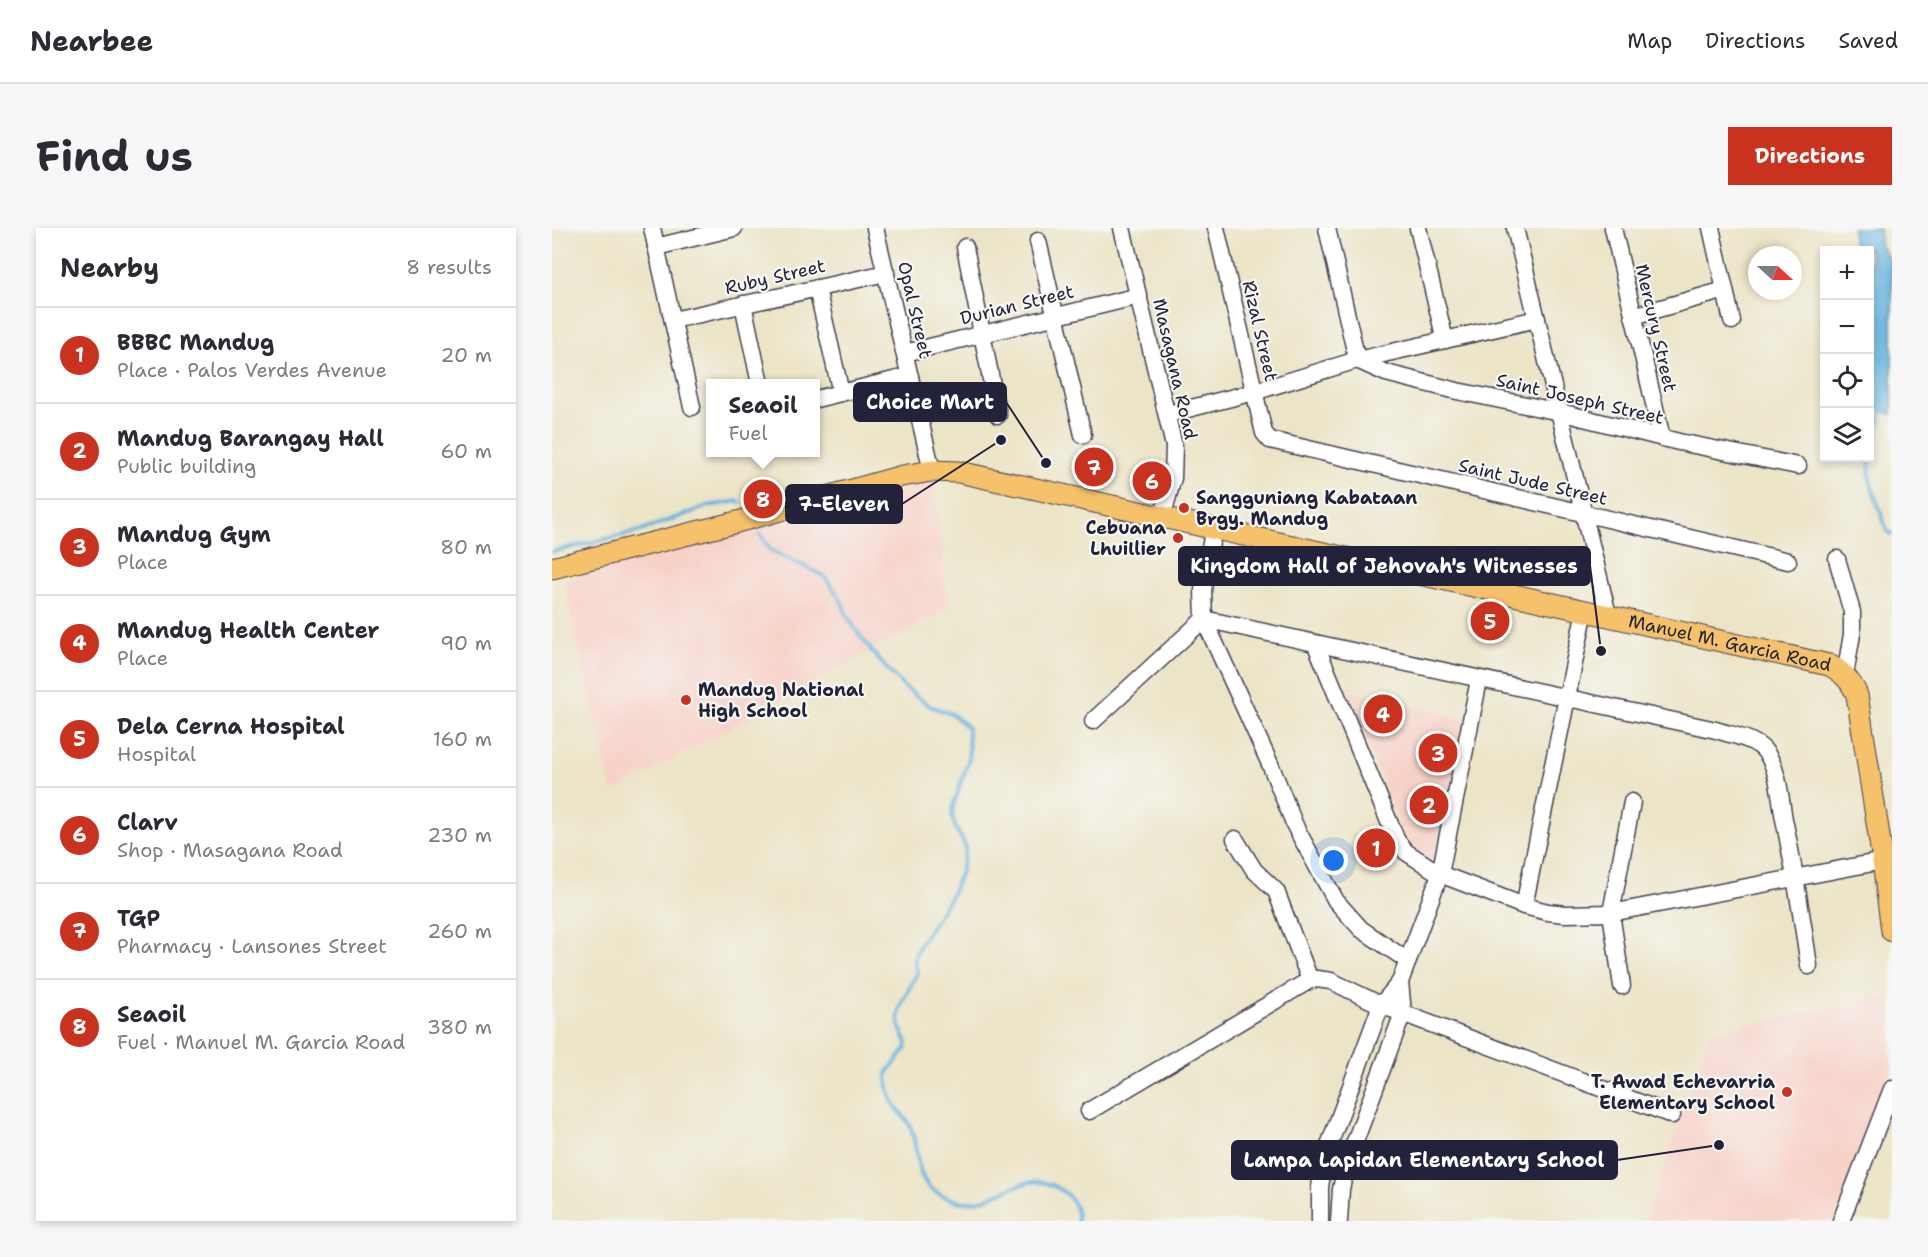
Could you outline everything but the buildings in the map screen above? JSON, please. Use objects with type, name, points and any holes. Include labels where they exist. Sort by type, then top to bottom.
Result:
[{"type":"main road","name":"Manuel M. Garcia Road","points":[[552,568],[737,522],[902,476],[932,471],[959,472],[1820,663],[1837,669],[1845,675],[1857,695],[1892,930]]},
{"type":"street","points":[[652,228],[692,407]]},
{"type":"street","points":[[656,246],[734,228]]},
{"type":"street","name":"Opal Street","points":[[875,228],[932,471]]},
{"type":"street","name":"Masagana Road","points":[[1122,228],[1168,414],[1174,462],[1170,491],[1162,518]]},
{"type":"street","name":"Rizal Street","points":[[1216,228],[1264,433],[1270,440]]},
{"type":"street","points":[[1327,228],[1357,360]]},
{"type":"street","points":[[1418,228],[1445,340]]},
{"type":"street","points":[[1515,228],[1608,615]]},
{"type":"street","name":"Mercury Street","points":[[1613,228],[1662,438]]},
{"type":"street","points":[[1711,228],[1732,321]]},
{"type":"street","points":[[1038,241],[1083,435]]},
{"type":"street","points":[[965,247],[998,415]]},
{"type":"street","name":"Ruby Street","points":[[672,320],[886,273]]},
{"type":"street","points":[[817,288],[841,393]]},
{"type":"street","points":[[1633,316],[1725,290]]},
{"type":"street","name":"Durian Street","points":[[904,353],[1139,296]]},
{"type":"street","points":[[743,304],[759,379]]},
{"type":"street","points":[[1168,414],[1254,392],[1357,360],[1537,319]]},
{"type":"street","name":"Saint Joseph Street","points":[[1357,360],[1386,373],[1421,382],[1560,412],[1662,438],[1798,466]]},
{"type":"street","points":[[820,398],[910,376]]},
{"type":"street","name":"Saint Jude Street","points":[[1270,440],[1788,561]]},
{"type":"street","points":[[1214,530],[1203,591],[1204,619],[1270,764],[1296,828],[1336,901],[1361,929],[1408,961]]},
{"type":"street","points":[[1837,559],[1852,612],[1852,634],[1845,675]]},
{"type":"street","points":[[1524,906],[1585,610]]},
{"type":"street","points":[[1204,619],[1716,730],[1748,740],[1762,748],[1771,761],[1776,779],[1796,878],[1809,966]]},
{"type":"street","points":[[1093,721],[1204,619]]},
{"type":"street","points":[[1316,645],[1397,841],[1406,852],[1440,874],[1524,906],[1565,914],[1611,913],[1883,861]]},
{"type":"street","points":[[1320,1221],[1320,1187],[1326,1156],[1381,1005],[1400,982],[1440,874],[1479,680]]},
{"type":"street","points":[[1622,986],[1611,913],[1632,802]]},
{"type":"street","points":[[1235,840],[1254,870],[1276,891],[1310,980]]},
{"type":"street","points":[[1089,1112],[1310,980],[1317,979],[1331,981],[1381,1005],[1672,1114]]},
{"type":"street","points":[[1339,1221],[1343,1175],[1403,1013],[1400,982]]},
{"type":"street","points":[[1360,1062],[1381,1069]]},
{"type":"street","points":[[1840,1221],[1892,1089]]},
{"type":"shaded area","name":"Mandug National High School","points":[[934,482],[949,609],[612,792],[563,580]]},
{"type":"shaded area","points":[[1346,690],[1466,719],[1434,859],[1418,851],[1404,838]]},
{"type":"shaded area","name":"T. Awad Echevarria Elementary School","points":[[1892,995],[1892,1071],[1834,1221],[1645,1221],[1710,1032]]},
{"type":"water","points":[[1852,228],[1879,228],[1881,246],[1892,264],[1892,415],[1882,411],[1874,404],[1874,246],[1854,246]]},
{"type":"waterway","points":[[1874,436],[1882,408]]},
{"type":"waterway","points":[[1869,462],[1870,481],[1887,531],[1892,534]]},
{"type":"waterway","points":[[552,552],[640,531],[708,506],[738,501],[739,503]]},
{"type":"waterway","points":[[760,534],[770,550],[824,576],[840,598],[847,616],[858,633],[904,687],[930,706],[952,714],[968,728],[969,759],[952,816],[965,845],[961,871],[951,896],[920,944],[914,958],[917,973],[904,998],[899,1014],[899,1022],[907,1042],[906,1049],[887,1073],[891,1097],[913,1134],[922,1176],[932,1190],[962,1202],[979,1200],[1027,1183],[1039,1182],[1052,1185],[1070,1199],[1076,1209],[1077,1221]]},
{"type":"place","name":"7-Eleven","points":[[1001,440]]},
{"type":"place","name":"Choice Mart","points":[[1046,463]]},
{"type":"place","name":"TGP","points":[[1094,467]]},
{"type":"place","name":"Clarv","points":[[1152,481]]},
{"type":"place","name":"Seaoil","points":[[763,499]]},
{"type":"place","name":"Sangguniang Kabataan Brgy. Mandug","points":[[1184,508]]},
{"type":"place","name":"Cebuana Lhuillier","points":[[1178,538]]},
{"type":"place","name":"Dela Cerna Hospital","points":[[1490,621]]},
{"type":"place","name":"Kingdom Hall of Jehovah's Witnesses","points":[[1601,651]]},
{"type":"place","name":"Mandug National High School","points":[[686,700]]},
{"type":"place","name":"Mandug Health Center","points":[[1383,714]]},
{"type":"place","name":"Mandug Gym","points":[[1438,753]]},
{"type":"place","name":"Mandug Barangay Hall","points":[[1429,805]]},
{"type":"place","name":"BBBC Mandug","points":[[1376,848]]},
{"type":"place","name":"T. Awad Echevarria Elementary School","points":[[1787,1092]]},
{"type":"place","name":"Lampa Lapidan Elementary School","points":[[1719,1145]]}]
